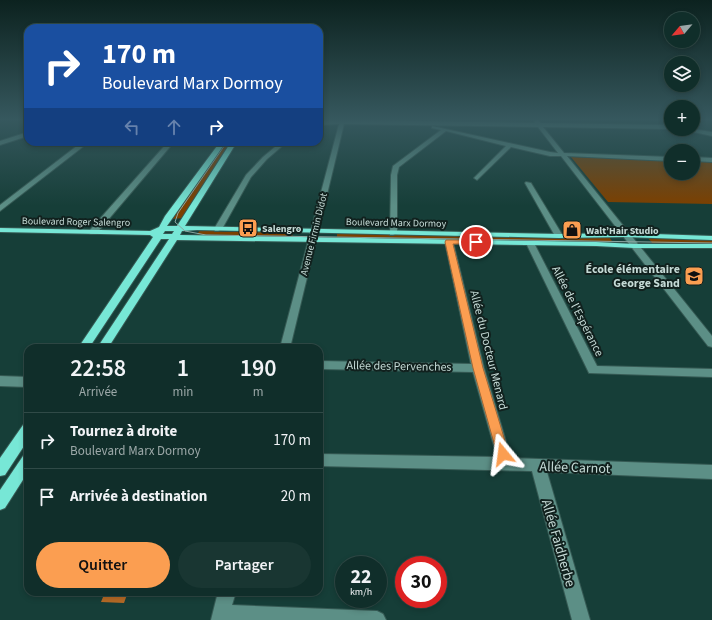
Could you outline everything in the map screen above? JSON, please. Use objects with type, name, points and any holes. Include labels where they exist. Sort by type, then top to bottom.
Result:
[{"type":"main road","points":[[86,344],[155,242],[156,233],[218,149]]},
{"type":"main road","points":[[105,344],[230,149]]},
{"type":"main road","name":"Boulevard Marx Dormoy","points":[[156,233],[180,228],[559,236],[625,235],[712,238]]},
{"type":"main road","name":"Boulevard Roger Salengro","points":[[0,230],[156,233]]},
{"type":"main road","name":"Boulevard Marx Dormoy","points":[[156,233],[174,237],[634,246],[712,246]]},
{"type":"main road","points":[[0,470],[24,435]]},
{"type":"main road","points":[[0,503],[24,466]]},
{"type":"street","points":[[0,209],[77,149]]},
{"type":"street","points":[[93,232],[165,149]]},
{"type":"street","points":[[218,229],[248,176],[276,149]]},
{"type":"street","name":"Avenue Firmin Didot","points":[[286,344],[334,149]]},
{"type":"street","points":[[393,233],[394,175],[396,166],[419,149]]},
{"type":"street","points":[[477,178],[506,149]]},
{"type":"street","points":[[526,149],[563,155],[664,159]]},
{"type":"street","points":[[558,149],[712,343]]},
{"type":"street","points":[[700,159],[712,160]]},
{"type":"street","points":[[528,183],[559,236]]},
{"type":"street","name":"Allée du Docteur Menard","points":[[449,242],[478,368],[506,464]]},
{"type":"street","name":"Allée de l'Espérance","points":[[530,243],[593,370],[712,373]]},
{"type":"street","name":"Allée des Pervenches","points":[[323,365],[478,368]]},
{"type":"street","points":[[0,381],[24,382]]},
{"type":"street","name":"Allée Carnot","points":[[323,460],[506,464],[712,472]]},
{"type":"street","name":"Allée Faidherbe","points":[[538,466],[581,620]]},
{"type":"street","points":[[225,596],[220,617],[377,620]]},
{"type":"shaded area","points":[[221,149],[227,149],[191,203],[184,218],[171,219]]},
{"type":"shaded area","points":[[571,157],[664,160],[664,180],[700,180],[700,160],[712,161],[712,204],[608,202]]},
{"type":"shaded area","points":[[200,230],[226,232],[293,231],[292,238],[196,236]]},
{"type":"shaded area","points":[[337,232],[593,238],[609,237],[614,244],[337,239]]},
{"type":"shaded area","points":[[648,238],[712,240],[712,245],[654,245]]},
{"type":"shaded area","points":[[103,596],[127,596],[124,603],[101,602]]},
{"type":"tram line","points":[[222,149],[178,213],[175,222],[185,231],[206,235],[712,243]]},
{"type":"place","name":"Salengro","points":[[248,228]]},
{"type":"place","name":"Walt’Hair Studio","points":[[572,230]]},
{"type":"place","name":"École élémentaire George Sand","points":[[694,276]]},
{"type":"route","points":[[476,242],[449,242],[478,368],[503,454]]}]
